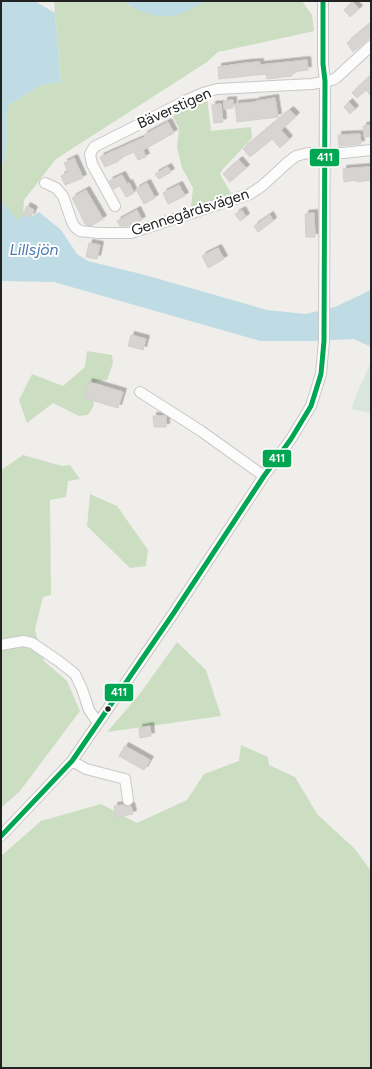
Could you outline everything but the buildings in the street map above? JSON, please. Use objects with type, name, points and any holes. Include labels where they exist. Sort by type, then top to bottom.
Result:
[{"type":"street","points":[[1,836],[72,761],[173,614],[264,476],[291,439],[311,406],[321,374],[324,341],[323,305],[326,81],[323,64],[323,1]]},
{"type":"street","name":"Bäverstigen","points":[[115,206],[92,164],[90,154],[94,147],[187,100],[217,89],[312,84],[336,78],[371,46]]},
{"type":"street","name":"Gennegårdsvägen","points":[[45,183],[56,188],[63,196],[72,222],[80,231],[98,233],[131,233],[250,194],[262,186],[296,156],[308,153],[343,153],[371,150]]},
{"type":"street","points":[[140,392],[201,431],[264,476]]},
{"type":"street","points":[[1,645],[23,640],[32,643],[75,674],[89,710],[98,723]]},
{"type":"street","points":[[72,761],[86,769],[125,779],[128,800]]},
{"type":"green space","points":[[54,1],[123,1],[130,6],[179,14],[206,1],[302,1],[312,15],[314,31],[218,52],[207,62],[56,159],[24,200],[23,214],[19,222],[1,201],[1,167],[6,154],[7,106],[41,85],[61,82]]},
{"type":"green space","points":[[207,98],[211,131],[251,127],[252,138],[220,174],[233,197],[191,207],[193,188],[182,168],[177,148],[179,128],[171,114]]},
{"type":"green space","points":[[87,351],[112,355],[113,363],[107,380],[95,382],[93,398],[94,405],[88,415],[79,416],[53,403],[27,423],[19,400],[32,374],[63,386],[85,367]]},
{"type":"green space","points":[[23,455],[62,466],[70,465],[80,479],[68,481],[66,497],[50,500],[51,595],[43,597],[35,630],[44,661],[67,681],[80,711],[20,791],[1,808],[1,470]]},
{"type":"green space","points":[[90,494],[117,506],[148,550],[146,566],[130,568],[87,526]]},
{"type":"green space","points":[[177,642],[206,670],[221,716],[107,732],[139,695]]},
{"type":"green space","points":[[241,745],[268,757],[269,765],[295,777],[317,814],[355,849],[371,871],[371,1068],[1,1068],[1,856],[41,821],[101,804],[137,823],[187,800],[204,774],[239,761]]},
{"type":"shaded area","points":[[371,362],[371,413],[351,409],[357,393]]},
{"type":"water","points":[[1,1],[35,1],[55,13],[61,82],[41,85],[7,106],[6,154],[1,167]]},
{"type":"water","points":[[123,1],[206,1],[180,14],[165,16],[143,12]]},
{"type":"water","name":"Lillsjön","points":[[1,201],[19,221],[23,214],[31,217],[39,212],[61,230],[77,254],[88,261],[145,275],[267,310],[306,314],[335,307],[371,290],[371,347],[354,339],[260,341],[54,282],[1,281]]},
{"type":"transit line","name":"411","points":[[1,836],[72,761],[173,614],[264,476],[291,439],[311,406],[321,374],[324,341],[325,81],[323,64],[323,1]]}]
